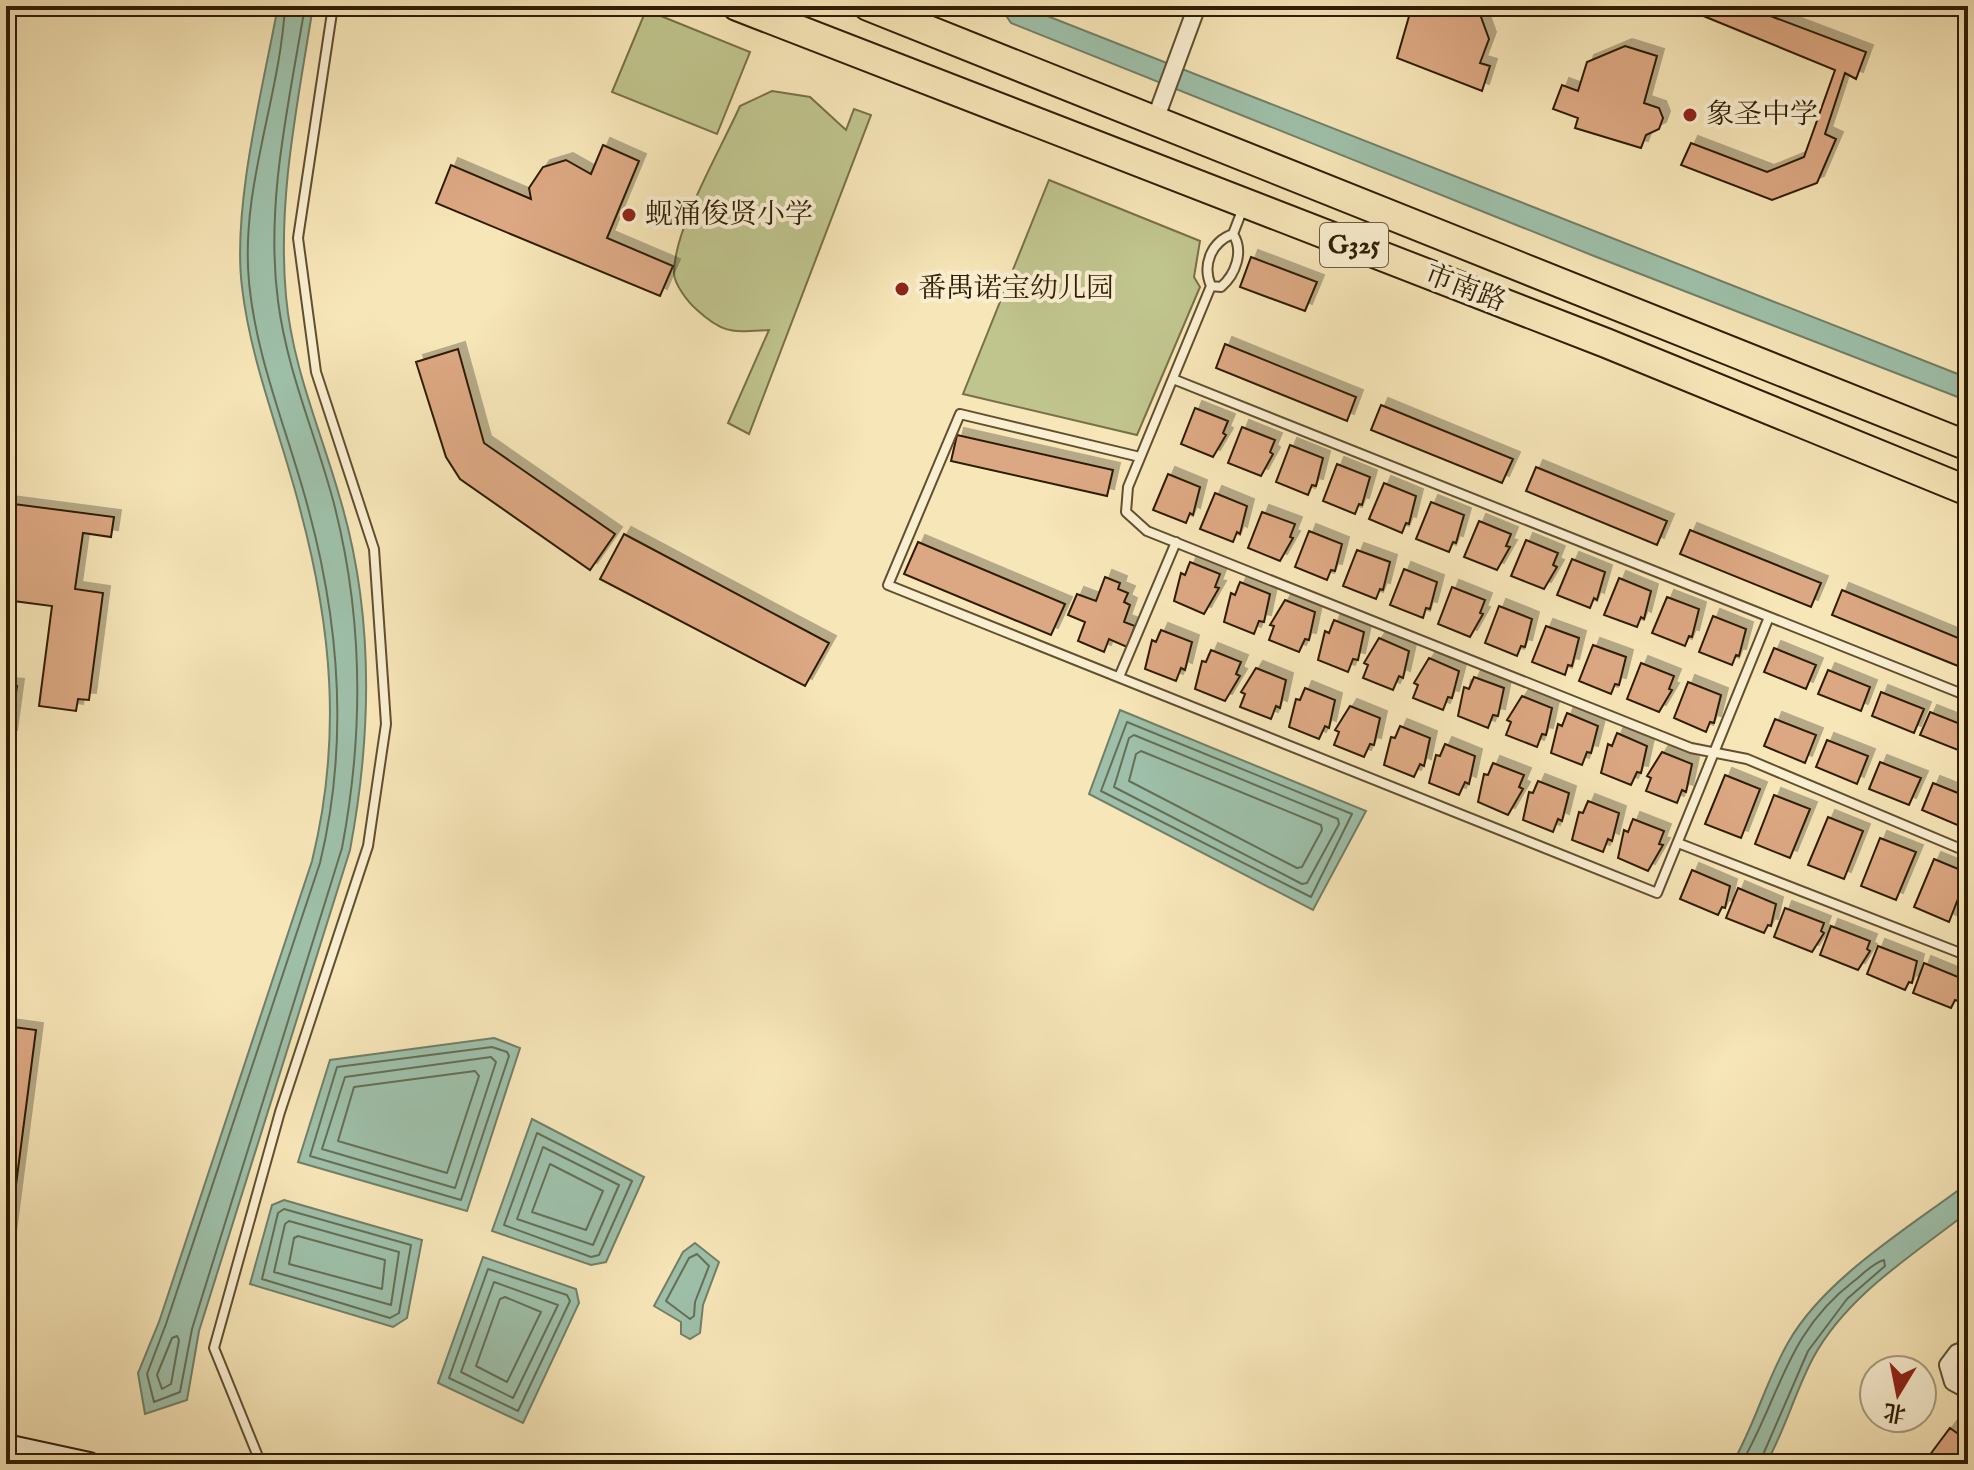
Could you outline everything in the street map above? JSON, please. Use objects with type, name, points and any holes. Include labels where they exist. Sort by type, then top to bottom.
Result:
[{"type":"highway","name":"市南路","points":[[737,6],[1606,343],[1968,491]]},
{"type":"highway","name":"市南路","points":[[868,6],[908,13],[1160,107],[1968,446]]},
{"type":"street","points":[[1160,107],[1197,6]]},
{"type":"street","points":[[1968,1349],[1957,1353],[1948,1365],[1953,1382],[1968,1390]]},
{"type":"street","points":[[6,1446],[89,1464]]},
{"type":"street","points":[[1913,1464],[1926,1464]]},
{"type":"lane","points":[[261,1464],[214,1348],[280,1112],[368,846],[386,724],[374,549],[316,372],[298,238],[333,6]]},
{"type":"lane","points":[[1245,203],[1233,234],[1213,248],[1206,270],[1211,286],[1128,487],[1126,512],[1147,531],[1691,748],[1747,759],[1968,852]]},
{"type":"lane","points":[[1211,286],[1221,287],[1235,269],[1238,243],[1233,234]]},
{"type":"lane","points":[[1173,379],[1960,693],[1968,701]]},
{"type":"lane","points":[[1140,457],[960,414],[888,585],[1657,893],[1769,617]]},
{"type":"lane","points":[[1119,677],[1176,542]]},
{"type":"lane","points":[[1678,843],[1968,956]]},
{"type":"green space","points":[[646,10],[750,52],[717,134],[612,92]]},
{"type":"green space","points":[[772,91],[810,97],[846,130],[854,109],[871,115],[749,434],[728,423],[769,330],[737,331],[714,324],[686,297],[674,273],[676,255],[690,212],[740,106]]},
{"type":"green space","points":[[1049,180],[1200,241],[1194,277],[1200,287],[1137,435],[963,394]]},
{"type":"water","points":[[278,6],[313,6],[287,186],[284,223],[286,296],[300,372],[339,495],[359,583],[366,672],[362,761],[350,850],[199,1331],[187,1400],[145,1414],[138,1373],[159,1322],[312,861],[327,771],[329,684],[320,597],[300,509],[252,344],[242,287],[240,255],[245,184]]},
{"type":"water","points":[[1022,6],[1968,378],[1968,401],[1594,256],[1011,23],[1001,8]]},
{"type":"water","points":[[1120,710],[1366,811],[1313,910],[1089,794]]},
{"type":"water","points":[[494,1038],[520,1048],[467,1211],[298,1162],[330,1060]]},
{"type":"water","points":[[532,1119],[644,1177],[606,1262],[591,1265],[492,1231]]},
{"type":"water","points":[[1968,1183],[1968,1212],[1862,1295],[1827,1335],[1813,1358],[1766,1464],[1732,1464],[1781,1356],[1805,1318],[1824,1296],[1871,1254]]},
{"type":"water","points":[[284,1200],[422,1240],[407,1318],[393,1327],[250,1284],[272,1205]]},
{"type":"water","points":[[695,1243],[719,1262],[703,1305],[700,1333],[690,1339],[681,1334],[681,1322],[654,1306],[683,1252]]},
{"type":"water","points":[[483,1257],[576,1289],[579,1303],[523,1423],[438,1383]]},
{"type":"building","points":[[1412,6],[1477,6],[1489,39],[1480,63],[1490,66],[1482,91],[1397,58]]},
{"type":"building","points":[[1679,6],[1744,6],[1866,52],[1856,79],[1845,73],[1825,134],[1836,139],[1817,183],[1772,200],[1681,165],[1691,143],[1767,172],[1804,157],[1835,70]]},
{"type":"building","points":[[1625,46],[1657,56],[1644,103],[1659,108],[1663,118],[1659,129],[1646,135],[1641,148],[1575,128],[1578,118],[1553,109],[1562,85],[1578,91],[1587,62]]},
{"type":"building","points":[[603,145],[639,161],[607,238],[673,266],[660,296],[436,203],[451,165],[531,199],[529,188],[543,167],[566,160],[591,174]]},
{"type":"building","points":[[1251,257],[1317,282],[1305,311],[1240,287]]},
{"type":"building","points":[[1225,344],[1356,397],[1347,421],[1216,368]]},
{"type":"building","points":[[458,349],[484,443],[615,534],[590,570],[460,479],[446,457],[416,362]]},
{"type":"building","points":[[1381,405],[1513,459],[1502,483],[1371,430]]},
{"type":"building","points":[[1195,408],[1228,421],[1223,433],[1226,435],[1213,457],[1181,444]]},
{"type":"building","points":[[1242,427],[1275,440],[1270,452],[1273,454],[1261,476],[1228,463]]},
{"type":"building","points":[[957,435],[1113,470],[1107,496],[951,461]]},
{"type":"building","points":[[1290,445],[1323,458],[1316,486],[1312,485],[1308,495],[1276,482]]},
{"type":"building","points":[[1337,464],[1370,477],[1362,505],[1359,504],[1355,514],[1323,501]]},
{"type":"building","points":[[1536,467],[1667,521],[1657,545],[1526,491]]},
{"type":"building","points":[[1168,474],[1200,487],[1193,515],[1190,513],[1186,523],[1153,510]]},
{"type":"building","points":[[1384,483],[1416,496],[1409,524],[1406,523],[1402,533],[1369,519]]},
{"type":"building","points":[[1215,493],[1247,506],[1240,534],[1237,532],[1233,542],[1200,529]]},
{"type":"building","points":[[1431,502],[1464,515],[1456,543],[1453,542],[1449,552],[1416,539]]},
{"type":"building","points":[[6,503],[114,517],[111,537],[83,533],[75,589],[103,593],[89,700],[78,699],[76,711],[39,706],[52,606],[6,600]]},
{"type":"building","points":[[1262,512],[1295,524],[1290,537],[1293,538],[1280,561],[1248,548]]},
{"type":"building","points":[[1479,521],[1511,534],[1506,546],[1510,547],[1497,570],[1464,557]]},
{"type":"building","points":[[1690,530],[1821,583],[1811,607],[1680,554]]},
{"type":"building","points":[[1309,531],[1342,544],[1335,571],[1331,570],[1327,580],[1295,567]]},
{"type":"building","points":[[624,534],[829,643],[805,686],[600,579]]},
{"type":"building","points":[[1526,540],[1558,553],[1553,565],[1557,567],[1544,589],[1511,576]]},
{"type":"building","points":[[918,542],[1065,604],[1051,635],[904,574]]},
{"type":"building","points":[[1357,550],[1390,562],[1383,590],[1380,589],[1376,599],[1343,586]]},
{"type":"building","points":[[1572,559],[1605,572],[1597,600],[1594,598],[1590,608],[1557,595]]},
{"type":"building","points":[[1190,562],[1220,574],[1215,587],[1219,588],[1204,614],[1174,601],[1181,573],[1185,575]]},
{"type":"building","points":[[1404,569],[1437,582],[1430,609],[1426,608],[1423,618],[1390,605]]},
{"type":"building","points":[[1105,577],[1120,583],[1118,589],[1128,593],[1124,602],[1130,605],[1124,622],[1135,626],[1127,647],[1109,639],[1104,652],[1078,641],[1085,622],[1068,615],[1077,594],[1096,601]]},
{"type":"building","points":[[1619,578],[1651,591],[1644,619],[1641,617],[1637,627],[1604,615]]},
{"type":"building","points":[[1240,582],[1270,594],[1264,622],[1259,621],[1254,634],[1224,622],[1231,593],[1235,595]]},
{"type":"building","points":[[1452,587],[1485,600],[1480,613],[1483,614],[1470,637],[1438,624]]},
{"type":"building","points":[[1842,590],[1968,642],[1963,668],[1832,615]]},
{"type":"building","points":[[1667,597],[1699,609],[1692,637],[1689,636],[1685,646],[1652,633]]},
{"type":"building","points":[[1285,600],[1315,612],[1309,640],[1305,639],[1299,652],[1269,640],[1274,626],[1270,625]]},
{"type":"building","points":[[1499,606],[1532,619],[1525,647],[1521,646],[1517,656],[1485,643]]},
{"type":"building","points":[[1713,616],[1746,629],[1739,656],[1736,655],[1732,665],[1699,652]]},
{"type":"building","points":[[1334,620],[1364,632],[1358,660],[1353,659],[1348,672],[1318,660],[1325,631],[1329,633]]},
{"type":"building","points":[[1546,626],[1579,638],[1572,666],[1568,665],[1565,675],[1532,662]]},
{"type":"building","points":[[1161,630],[1192,642],[1185,670],[1181,668],[1176,681],[1145,669],[1152,640],[1156,642]]},
{"type":"building","points":[[1379,638],[1409,651],[1403,678],[1399,676],[1393,690],[1363,678],[1368,665],[1364,663]]},
{"type":"building","points":[[1593,645],[1626,657],[1619,685],[1615,684],[1611,694],[1579,681]]},
{"type":"building","points":[[1774,648],[1816,665],[1806,689],[1764,672]]},
{"type":"building","points":[[1211,650],[1241,662],[1236,674],[1240,676],[1225,701],[1195,689],[1202,661],[1206,662]]},
{"type":"building","points":[[1429,658],[1459,671],[1452,698],[1448,697],[1443,710],[1413,698],[1418,685],[1414,683]]},
{"type":"building","points":[[1641,663],[1674,676],[1669,689],[1672,690],[1659,712],[1627,699]]},
{"type":"building","points":[[1256,668],[1286,680],[1280,708],[1276,706],[1271,719],[1240,707],[1245,694],[1241,692]]},
{"type":"building","points":[[1828,670],[1870,687],[1861,711],[1818,694]]},
{"type":"building","points":[[1474,677],[1504,688],[1498,716],[1493,715],[1488,728],[1458,716],[1464,687],[1469,689]]},
{"type":"building","points":[[1688,682],[1721,695],[1714,723],[1710,722],[1706,732],[1674,718]]},
{"type":"building","points":[[6,685],[17,686],[10,737],[6,736]]},
{"type":"building","points":[[1305,688],[1335,700],[1329,728],[1325,726],[1319,739],[1289,727],[1296,699],[1300,700]]},
{"type":"building","points":[[1881,692],[1924,709],[1914,733],[1872,716]]},
{"type":"building","points":[[1522,696],[1552,708],[1546,735],[1542,734],[1537,747],[1506,735],[1511,722],[1507,720]]},
{"type":"building","points":[[1350,706],[1380,718],[1374,745],[1370,744],[1364,757],[1334,745],[1339,732],[1335,730]]},
{"type":"building","points":[[1930,712],[1968,727],[1963,752],[1920,735]]},
{"type":"building","points":[[1567,713],[1598,726],[1591,753],[1587,752],[1582,765],[1551,753],[1558,724],[1562,726]]},
{"type":"building","points":[[1775,719],[1816,735],[1805,763],[1764,746]]},
{"type":"building","points":[[1400,726],[1430,738],[1424,766],[1420,764],[1414,777],[1384,765],[1391,737],[1395,738]]},
{"type":"building","points":[[1617,733],[1647,746],[1641,773],[1637,772],[1631,785],[1601,773],[1608,744],[1612,746]]},
{"type":"building","points":[[1827,740],[1868,756],[1857,784],[1816,767]]},
{"type":"building","points":[[1445,744],[1475,756],[1469,784],[1465,782],[1459,795],[1429,783],[1436,755],[1440,756]]},
{"type":"building","points":[[1662,752],[1692,764],[1686,792],[1682,790],[1677,803],[1646,791],[1651,778],[1647,776]]},
{"type":"building","points":[[1880,762],[1921,778],[1909,805],[1869,789]]},
{"type":"building","points":[[1493,763],[1524,775],[1519,787],[1523,789],[1508,815],[1478,802],[1484,774],[1488,775]]},
{"type":"building","points":[[1725,775],[1760,789],[1741,838],[1705,824]]},
{"type":"building","points":[[1538,781],[1569,793],[1562,821],[1558,819],[1553,832],[1523,820],[1529,792],[1533,793]]},
{"type":"building","points":[[1933,783],[1968,797],[1968,813],[1962,827],[1922,810]]},
{"type":"building","points":[[1774,795],[1810,809],[1790,858],[1755,844]]},
{"type":"building","points":[[1588,801],[1619,813],[1612,841],[1608,839],[1603,852],[1572,840],[1579,812],[1583,813]]},
{"type":"building","points":[[1828,817],[1863,831],[1844,879],[1808,865]]},
{"type":"building","points":[[1633,819],[1664,831],[1659,844],[1663,845],[1648,871],[1618,858],[1624,830],[1628,832]]},
{"type":"building","points":[[1880,838],[1916,852],[1896,900],[1861,886]]},
{"type":"building","points":[[1934,859],[1968,873],[1949,922],[1914,907]]},
{"type":"building","points":[[1692,870],[1730,886],[1725,908],[1722,907],[1718,915],[1680,899]]},
{"type":"building","points":[[1738,888],[1776,904],[1771,926],[1768,925],[1764,933],[1726,918]]},
{"type":"building","points":[[1785,908],[1824,923],[1821,931],[1824,933],[1812,952],[1774,937]]},
{"type":"building","points":[[1831,926],[1870,941],[1867,949],[1870,951],[1858,970],[1820,955]]},
{"type":"building","points":[[1878,946],[1917,961],[1912,983],[1909,982],[1905,990],[1867,974]]},
{"type":"building","points":[[1924,963],[1963,979],[1958,1001],[1955,1000],[1951,1008],[1913,993]]},
{"type":"building","points":[[6,1026],[36,1030],[6,1262]]},
{"type":"building","points":[[1950,1428],[1968,1441],[1968,1464],[1940,1464],[1929,1456]]},
{"type":"place","name":"象圣中学","points":[[1690,115]]},
{"type":"place","name":"蚬涌俊贤小学","points":[[629,215]]},
{"type":"place","name":"番禺诺宝幼儿园","points":[[902,289]]}]
